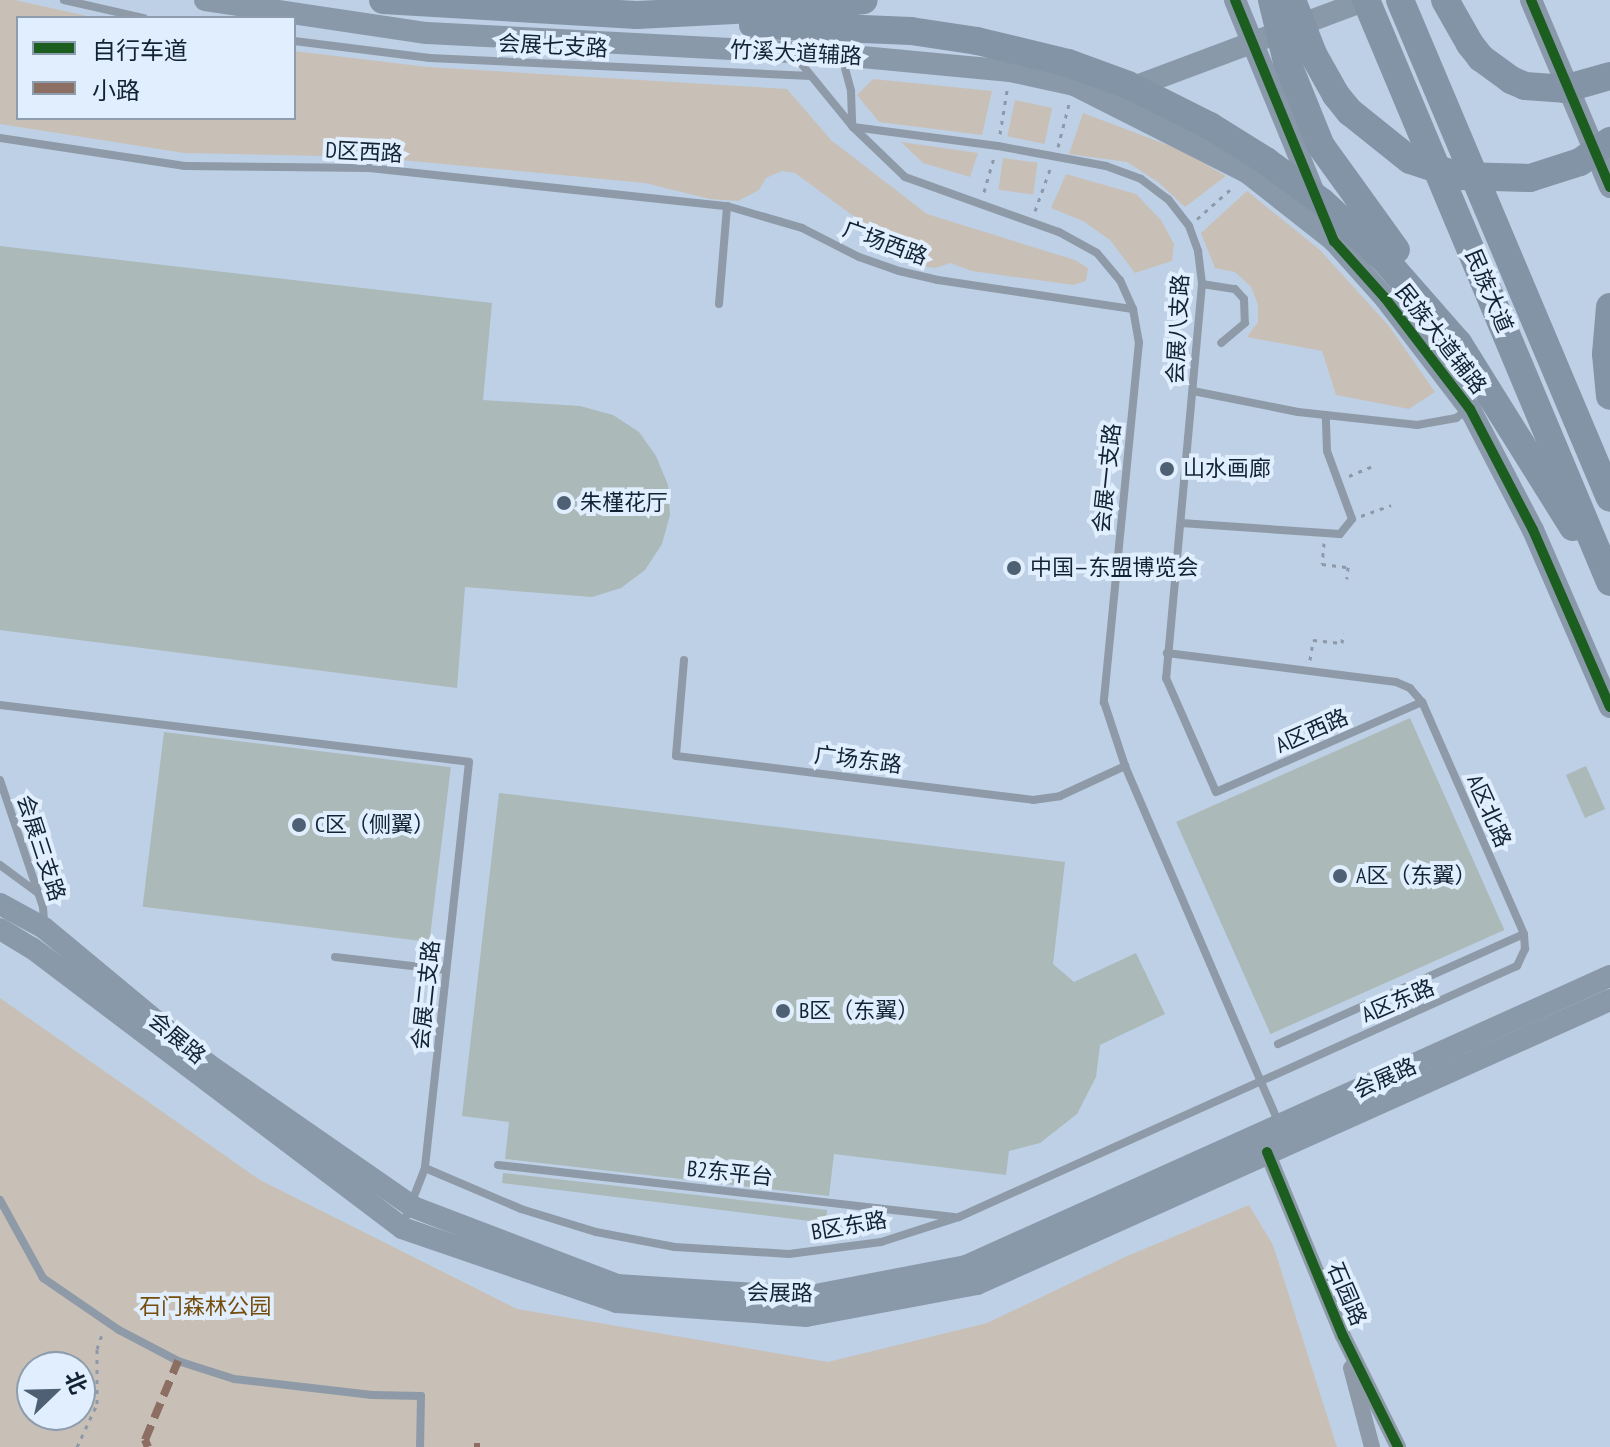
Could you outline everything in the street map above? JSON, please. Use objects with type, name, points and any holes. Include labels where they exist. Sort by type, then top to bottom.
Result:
[{"type":"highway","points":[[383,0],[763,26],[815,16],[864,0]]},
{"type":"highway","points":[[1272,0],[1287,62],[1321,146],[1391,256],[1443,322],[1501,408],[1610,585]]},
{"type":"highway","points":[[1292,0],[1313,54],[1336,95],[1350,112],[1410,160],[1459,176],[1530,178],[1580,162],[1610,141]]},
{"type":"highway","name":"民族大道","points":[[1366,0],[1610,585]]},
{"type":"highway","points":[[1400,0],[1423,35]]},
{"type":"highway","points":[[1420,0],[1423,35]]},
{"type":"highway","points":[[1445,0],[1458,26],[1481,58],[1511,80],[1525,86],[1564,89],[1610,76]]},
{"type":"highway","points":[[815,16],[977,41],[1068,63],[1128,85],[1210,126],[1279,170],[1391,256]]},
{"type":"highway","name":"民族大道","points":[[1423,35],[1492,218],[1610,498]]},
{"type":"highway","points":[[1609,390],[1606,354],[1610,307]]},
{"type":"main road","name":"竹溪大道辅路","points":[[205,0],[427,33],[841,55],[1010,71],[1074,85],[1248,173],[1334,241]]},
{"type":"main road","points":[[841,55],[846,0]]},
{"type":"main road","points":[[1237,0],[1265,22],[1287,25],[1319,19]]},
{"type":"main road","name":"民族大道辅路","points":[[1237,0],[1334,241],[1385,298],[1470,409],[1539,543],[1610,707]]},
{"type":"main road","points":[[1103,98],[1253,45],[1366,0]]},
{"type":"main road","points":[[1531,0],[1610,187]]},
{"type":"main road","name":"会展路","points":[[0,904],[44,928],[209,1065],[413,1207],[617,1285],[805,1297],[966,1266],[1610,976]]},
{"type":"main road","name":"会展路","points":[[0,929],[32,948],[402,1228],[617,1302],[806,1316],[977,1284],[1610,1000]]},
{"type":"street","name":"石园路","points":[[1267,1152],[1343,1336],[1398,1447]]},
{"type":"street","name":"石园路","points":[[1343,1336],[1372,1447]]},
{"type":"lane","points":[[64,0],[135,16]]},
{"type":"lane","name":"会展七支路","points":[[296,41],[430,58],[811,76]]},
{"type":"lane","name":"会展一支路","points":[[792,52],[853,127],[905,177],[943,194],[1059,232],[1097,253],[1120,280],[1133,309],[1139,342],[1104,702],[1125,766],[1279,1125]]},
{"type":"lane","points":[[841,55],[851,91],[853,127]]},
{"type":"lane","name":"会展八支路","points":[[853,127],[1012,148],[1106,166],[1141,179],[1168,199],[1189,226],[1198,251],[1202,284],[1166,678],[1216,792]]},
{"type":"lane","name":"D区西路","points":[[0,138],[185,166],[369,168],[727,206]]},
{"type":"lane","points":[[719,304],[727,206]]},
{"type":"lane","name":"广场西路","points":[[727,206],[802,228],[859,257],[899,271],[938,280],[1133,309]]},
{"type":"lane","points":[[1202,284],[1235,289],[1244,299],[1245,323],[1221,343]]},
{"type":"lane","points":[[1193,391],[1326,415],[1417,425],[1456,418],[1470,409]]},
{"type":"lane","points":[[1181,523],[1325,536],[1340,534],[1352,519],[1327,451],[1326,415]]},
{"type":"lane","points":[[1167,653],[1396,682],[1410,688],[1422,702]]},
{"type":"lane","name":"广场东路","points":[[684,660],[676,756],[1033,800],[1060,796],[1125,766]]},
{"type":"lane","name":"A区西路","points":[[1216,792],[1422,702]]},
{"type":"lane","name":"A区北路","points":[[1422,702],[1524,934]]},
{"type":"lane","name":"会展二支路","points":[[0,705],[469,762],[425,1168],[413,1207],[402,1228]]},
{"type":"lane","name":"会展三支路","points":[[0,780],[39,893],[44,928]]},
{"type":"lane","points":[[0,865],[39,893]]},
{"type":"lane","points":[[1278,1044],[1524,934]]},
{"type":"lane","name":"A区东路","points":[[1261,1080],[1500,977],[1517,966],[1525,949],[1524,934]]},
{"type":"lane","points":[[335,957],[446,970]]},
{"type":"lane","name":"B区东路","points":[[425,1168],[521,1209],[596,1232],[720,1252],[789,1254],[881,1242],[959,1217],[1261,1080]]},
{"type":"lane","points":[[1267,1152],[1279,1125]]},
{"type":"lane","name":"B2东平台","points":[[498,1165],[959,1217]]},
{"type":"lane","points":[[0,1200],[43,1278],[106,1320],[178,1361],[234,1379],[372,1395],[421,1396],[420,1447]]},
{"type":"path","points":[[1189,226],[1248,173]]},
{"type":"path","points":[[1338,480],[1375,465]]},
{"type":"path","points":[[1352,519],[1391,505]]},
{"type":"path","points":[[1325,536],[1322,564],[1348,567],[1347,579]]},
{"type":"path","points":[[1308,672],[1313,640],[1342,643],[1343,633]]},
{"type":"path","points":[[77,1447],[97,1404],[97,1349],[106,1320]]},
{"type":"green space","points":[[0,0],[15,0],[87,16],[16,16],[16,120],[296,120],[296,51],[428,67],[787,89],[831,140],[927,214],[1075,260],[1088,268],[1086,281],[1073,285],[972,271],[950,263],[936,268],[921,266],[795,173],[782,171],[766,178],[759,190],[738,201],[710,199],[645,183],[369,157],[184,153],[0,124]]},
{"type":"green space","points":[[873,79],[992,91],[982,135],[879,122],[857,95]]},
{"type":"green space","points":[[1015,100],[1052,108],[1044,144],[1007,136]]},
{"type":"green space","points":[[1083,113],[1181,150],[1226,176],[1185,207],[1158,182],[1127,162],[1069,154]]},
{"type":"green space","points":[[901,142],[978,153],[970,177],[923,163]]},
{"type":"green space","points":[[1003,158],[1038,163],[1033,195],[999,190]]},
{"type":"green space","points":[[1066,174],[1136,194],[1161,220],[1174,244],[1172,261],[1135,273],[1110,240],[1083,221],[1051,208]]},
{"type":"green space","points":[[1247,191],[1320,250],[1389,326],[1435,392],[1409,409],[1336,395],[1322,351],[1247,337],[1258,322],[1258,305],[1251,287],[1235,272],[1215,268],[1201,233]]},
{"type":"green space","name":"石门森林公园","points":[[0,998],[260,1180],[517,1309],[828,1362],[987,1323],[1125,1257],[1249,1205],[1273,1245],[1337,1447],[0,1447]]},
{"type":"building","points":[[0,246],[492,303],[483,400],[580,406],[613,415],[639,432],[656,456],[668,485],[670,515],[662,544],[645,570],[621,588],[592,597],[465,587],[457,688],[0,630]]},
{"type":"building","name":"A区（东翼）","points":[[1410,718],[1504,930],[1270,1034],[1176,822]]},
{"type":"building","name":"C区（侧翼）","points":[[164,732],[451,767],[429,942],[143,907]]},
{"type":"building","points":[[1586,766],[1605,809],[1585,818],[1566,775]]},
{"type":"building","name":"B区（东翼）","points":[[499,793],[1065,862],[1053,964],[1074,982],[1136,953],[1165,1014],[1100,1045],[1096,1077],[1077,1114],[1040,1143],[1009,1151],[1006,1175],[834,1154],[829,1196],[505,1159],[509,1122],[462,1116]]},
{"type":"building","points":[[503,1173],[827,1210],[826,1223],[502,1183]]},
{"type":"marked path","points":[[148,1447],[145,1440],[178,1361]]},
{"type":"marked path","points":[[474,1447],[480,1447]]},
{"type":"cycle path","points":[[1235,0],[1334,241],[1385,298],[1470,409],[1533,530],[1610,707]]},
{"type":"cycle path","points":[[1531,0],[1610,187]]},
{"type":"cycle path","points":[[1267,1152],[1343,1336],[1398,1447]]},
{"type":"place","name":"山水画廊","points":[[1167,469]]},
{"type":"place","name":"朱槿花厅","points":[[564,503]]},
{"type":"place","name":"中国—东盟博览会","points":[[1014,568]]},
{"type":"place","name":"C区（侧翼）","points":[[299,825]]},
{"type":"place","name":"A区（东翼）","points":[[1340,876]]},
{"type":"place","name":"B区（东翼）","points":[[783,1011]]}]
